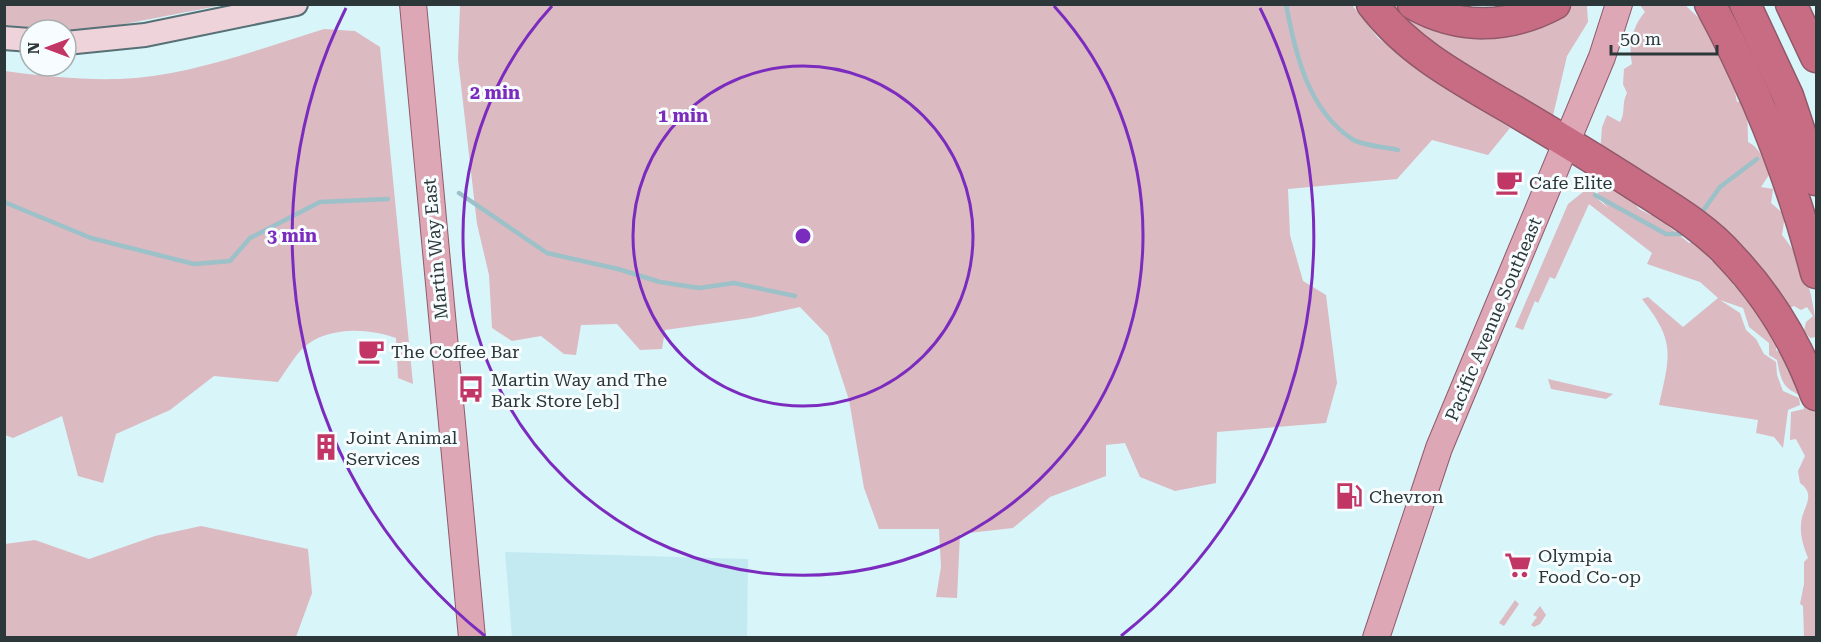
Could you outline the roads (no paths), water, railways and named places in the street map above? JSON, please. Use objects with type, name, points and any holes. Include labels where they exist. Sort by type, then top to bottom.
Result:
[{"type":"highway","points":[[1372,4],[1415,49],[1452,75],[1567,142],[1667,205],[1730,255],[1771,306],[1791,337],[1816,395]]},
{"type":"highway","points":[[1413,4],[1442,18],[1477,24],[1523,19],[1555,4]]},
{"type":"highway","points":[[1710,4],[1750,87],[1785,169],[1816,273]]},
{"type":"highway","points":[[1745,4],[1788,96],[1816,180]]},
{"type":"highway","points":[[1791,4],[1816,57]]},
{"type":"main road","name":"Martin Way East","points":[[413,4],[472,638]]},
{"type":"main road","name":"Pacific Avenue Southeast","points":[[1376,638],[1436,456],[1602,57],[1619,4]]},
{"type":"street","points":[[78,42],[145,35],[296,4]]},
{"type":"waterway","points":[[1286,4],[1299,61],[1324,113],[1352,139],[1368,145],[1398,150]]},
{"type":"waterway","points":[[1700,215],[1720,187],[1757,159]]},
{"type":"waterway","points":[[459,193],[547,253],[618,269],[660,282],[699,288],[734,283],[795,296]]},
{"type":"waterway","points":[[1595,195],[1666,234],[1684,234]]},
{"type":"waterway","points":[[4,202],[91,238],[194,264],[230,261],[250,238],[320,202],[388,199]]},
{"type":"place","name":"Cafe Elite","points":[[1509,182]]},
{"type":"place","name":"The Coffee Bar","points":[[371,351]]},
{"type":"place","name":"Martin Way and The Bark Store [eb]","points":[[471,389]]},
{"type":"place","name":"Joint Animal Services","points":[[326,447]]},
{"type":"place","name":"Chevron","points":[[1349,496]]},
{"type":"place","name":"Olympia Food Co-op","points":[[1518,565]]}]
